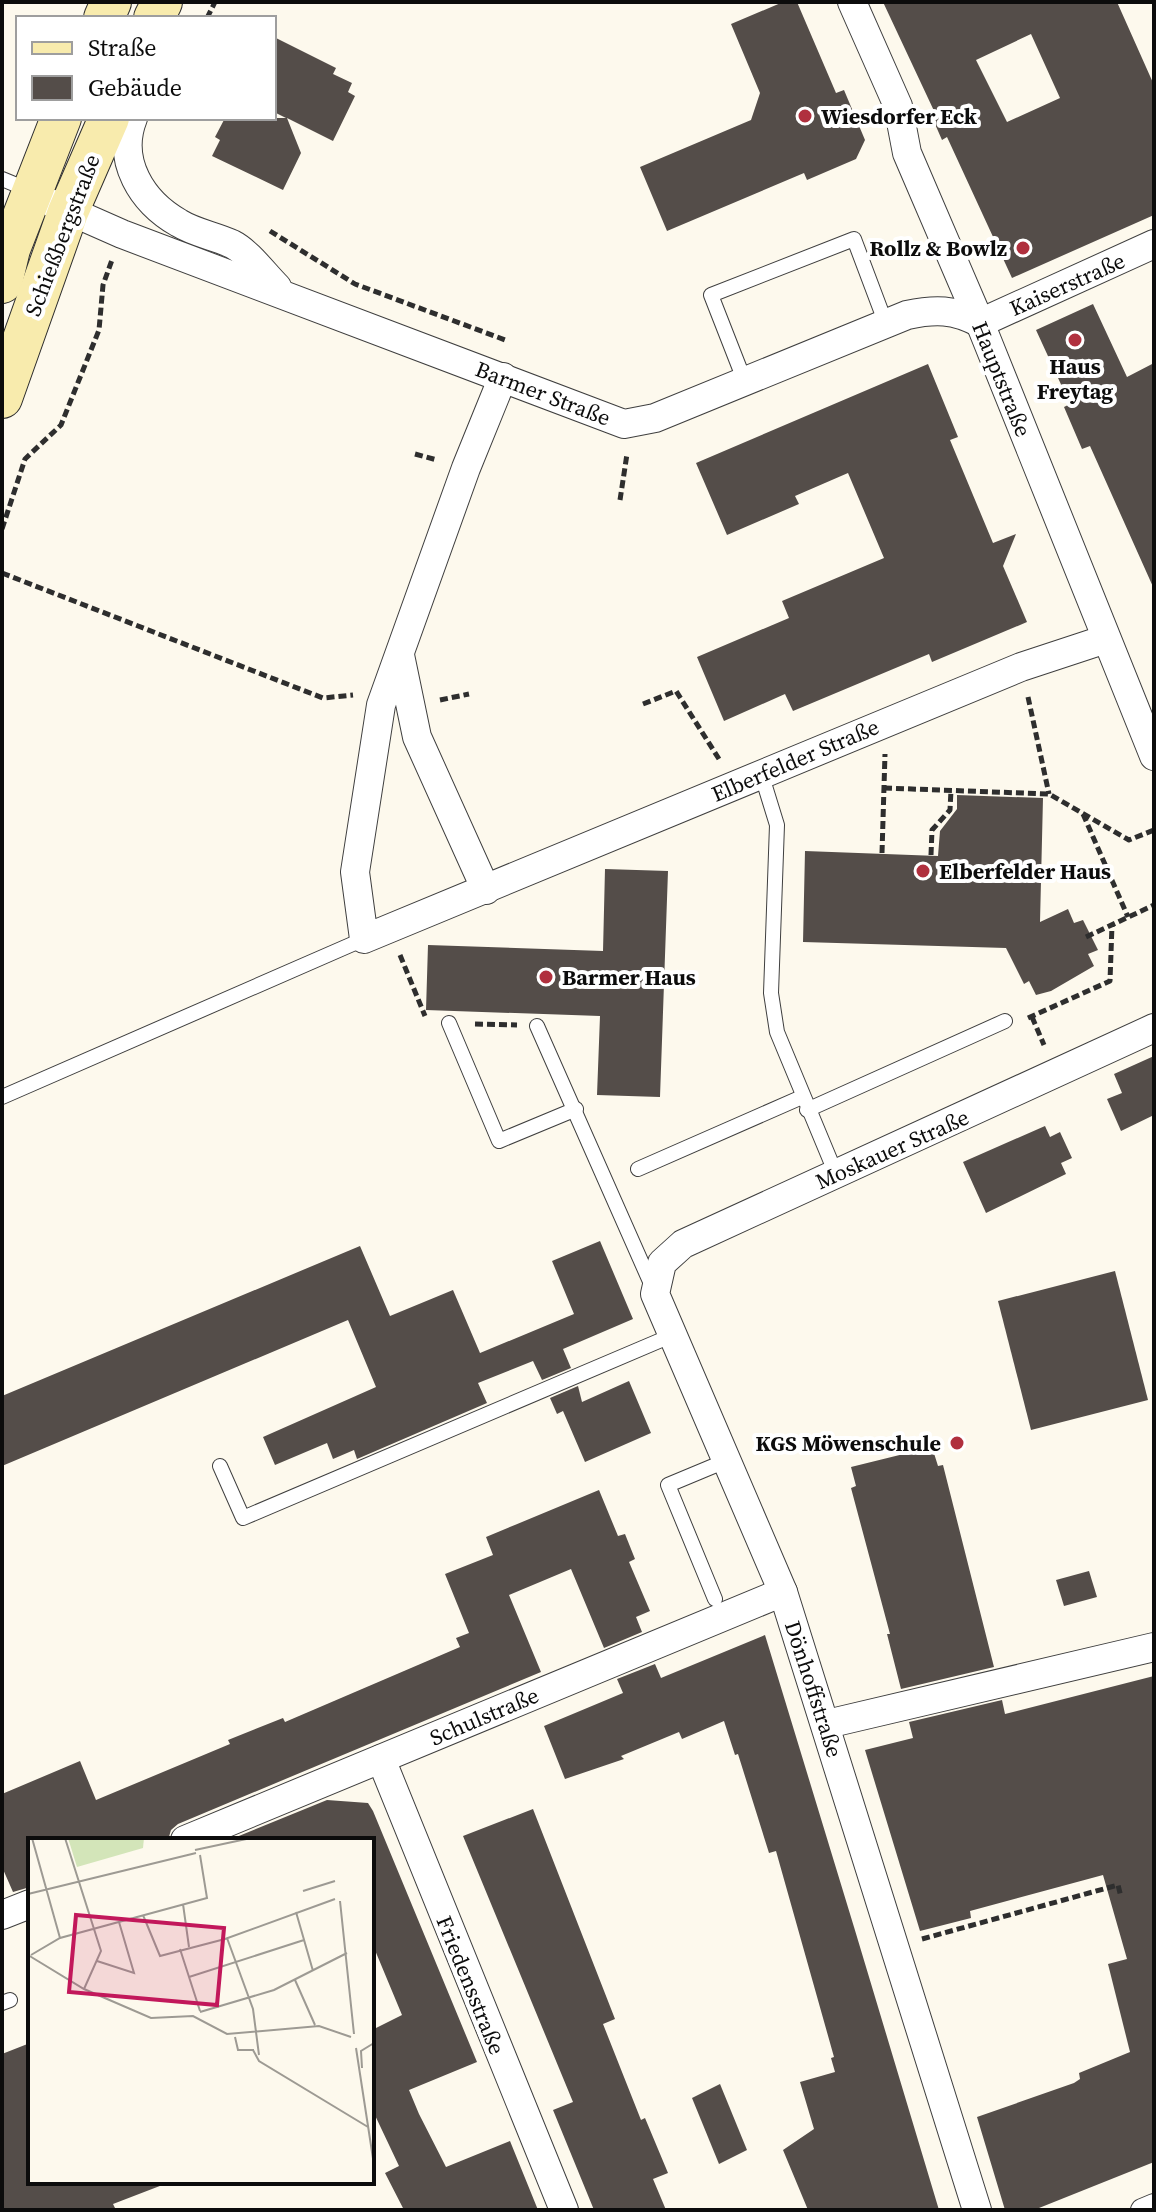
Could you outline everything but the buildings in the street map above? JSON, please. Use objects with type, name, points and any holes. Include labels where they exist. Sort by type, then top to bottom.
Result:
[{"type":"main road","name":"Schießbergstraße","points":[[2,283],[10,249],[17,185],[60,120]]},
{"type":"main road","name":"Schießbergstraße","points":[[2,398],[68,212],[108,120]]},
{"type":"street","name":"Hauptstraße","points":[[852,2],[898,106],[907,153],[980,323],[1154,756]]},
{"type":"street","name":"Barmer Straße","points":[[133,120],[128,144],[129,160],[142,190],[156,207],[180,224],[234,245],[287,296]]},
{"type":"street","name":"Barmer Straße","points":[[17,185],[68,212],[122,234],[624,424],[655,418],[886,324],[935,309],[962,313],[980,323]]},
{"type":"street","name":"Kaiserstraße","points":[[980,323],[1154,244]]},
{"type":"street","points":[[364,939],[355,872],[381,705],[503,377]]},
{"type":"street","name":"Elberfelder Straße","points":[[364,939],[1021,667],[1106,639]]},
{"type":"street","points":[[399,650],[417,737],[486,890]]},
{"type":"street","name":"Moskauer Straße","points":[[655,1294],[662,1263],[683,1244],[1154,1028]]},
{"type":"street","name":"Dönhoffstraße","points":[[655,1294],[729,1460],[783,1592],[827,1724],[977,2210]]},
{"type":"street","name":"Schulstraße","points":[[190,1838],[783,1592]]},
{"type":"street","points":[[827,1724],[1154,1647]]},
{"type":"street","name":"Friedensstraße","points":[[381,1759],[564,2210]]},
{"type":"street","points":[[2,1915],[28,1905]]},
{"type":"street","points":[[1142,2210],[1154,2205]]},
{"type":"lane","points":[[745,382],[711,295],[854,239],[886,324]]},
{"type":"lane","points":[[748,779],[777,825],[771,993],[777,1032],[836,1174]]},
{"type":"lane","points":[[2,1097],[364,939]]},
{"type":"lane","points":[[638,1169],[1005,1021]]},
{"type":"lane","points":[[449,1023],[499,1141],[576,1109]]},
{"type":"lane","name":"Dönhoffstraße","points":[[537,1026],[655,1294]]},
{"type":"lane","points":[[220,1466],[243,1518],[673,1335]]},
{"type":"lane","points":[[715,1599],[668,1485],[729,1460]]},
{"type":"path","points":[[269,230],[355,284],[508,341]]},
{"type":"path","points":[[2,529],[25,459],[61,425],[99,330],[103,285],[122,234]]},
{"type":"path","points":[[2,573],[323,698],[350,693],[381,705]]},
{"type":"path","points":[[1021,667],[1049,794]]},
{"type":"path","points":[[643,704],[676,691],[748,779]]},
{"type":"path","points":[[882,853],[887,722]]},
{"type":"path","points":[[884,788],[1049,794],[1129,840],[1154,830]]},
{"type":"path","points":[[931,855],[932,830],[950,810],[951,790]]},
{"type":"path","points":[[1083,813],[1128,917]]},
{"type":"path","points":[[1086,937],[1154,905]]},
{"type":"path","points":[[1005,1021],[1013,1025],[1110,981],[1112,925]]},
{"type":"path","points":[[894,1947],[1118,1885],[1121,1897]]},
{"type":"place","name":"Wiesdorfer Eck","points":[[805,116]]},
{"type":"place","name":"Rollz & Bowlz","points":[[1023,248]]},
{"type":"place","name":"Haus Freytag","points":[[1075,340]]},
{"type":"place","name":"Elberfelder Haus","points":[[923,871]]},
{"type":"place","name":"Barmer Haus","points":[[546,977]]},
{"type":"place","name":"KGS Möwenschule","points":[[957,1443]]}]
